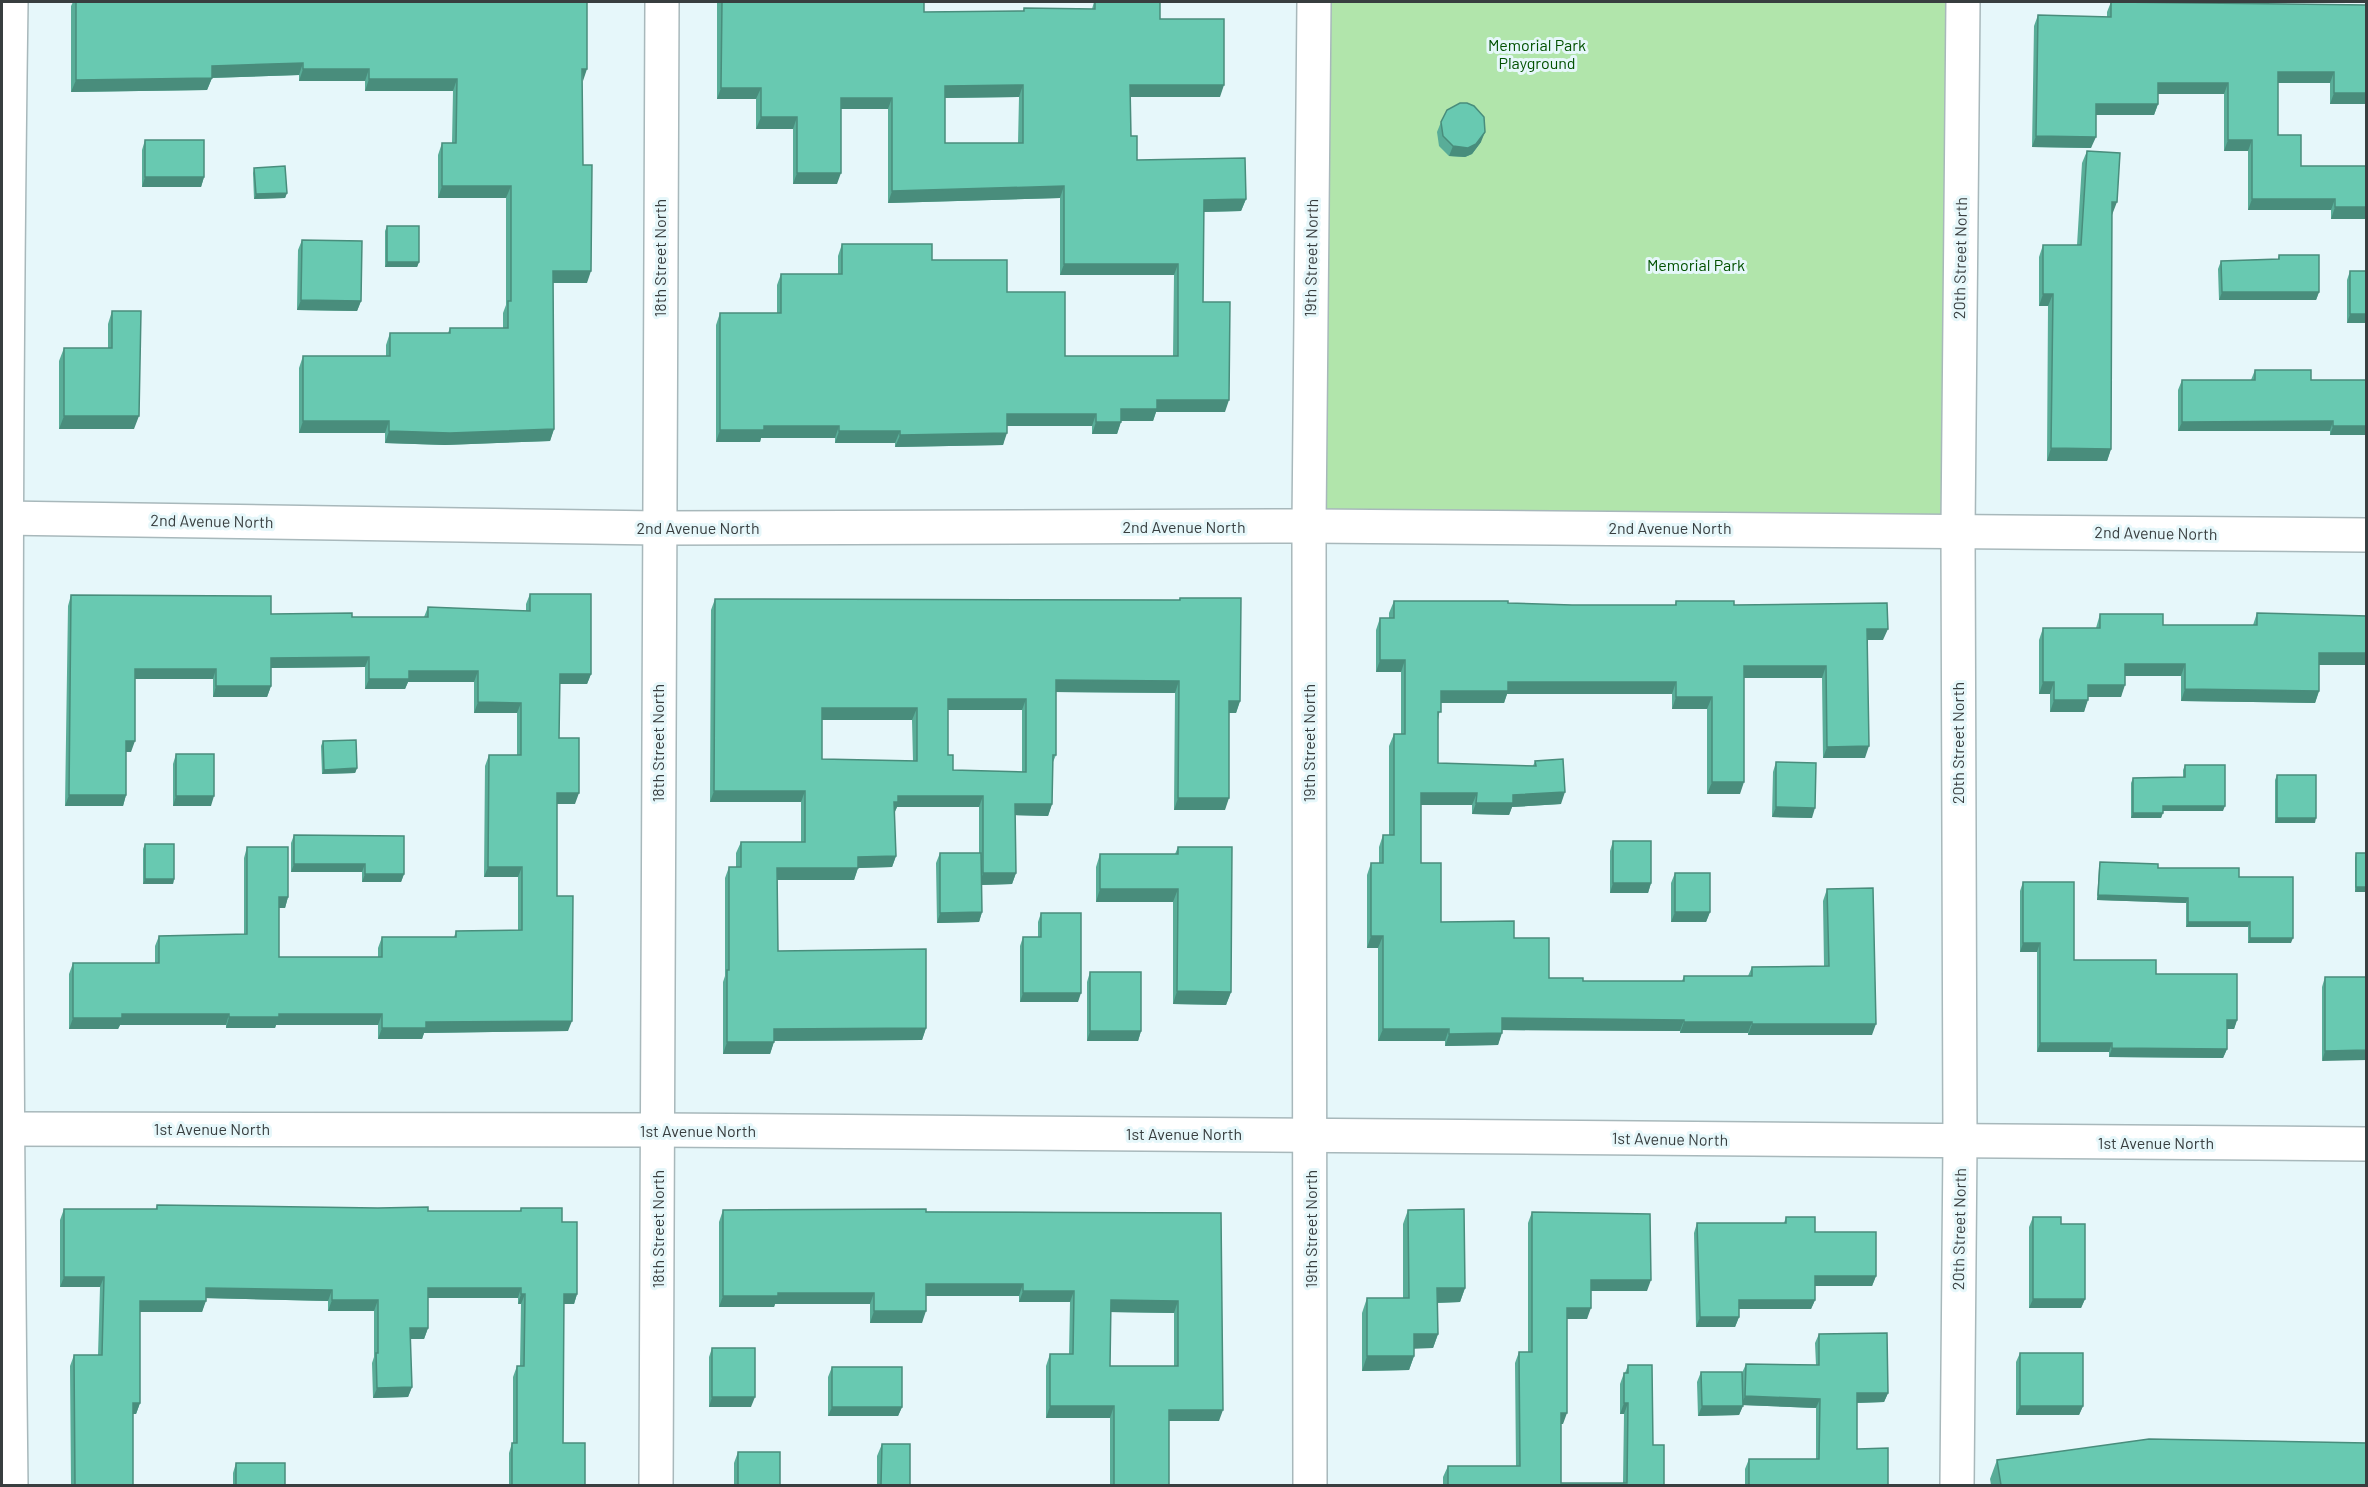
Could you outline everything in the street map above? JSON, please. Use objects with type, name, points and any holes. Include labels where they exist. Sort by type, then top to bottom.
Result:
[{"type":"street","points":[[11,2],[4,518],[4,1129],[11,1485]]},
{"type":"street","name":"18th Street North","points":[[656,1485],[658,528],[662,2]]},
{"type":"street","name":"19th Street North","points":[[1310,1485],[1309,526],[1314,2]]},
{"type":"street","name":"20th Street North","points":[[1957,1485],[1960,1142],[1958,530],[1963,2]]},
{"type":"street","name":"2nd Avenue North","points":[[4,518],[658,528],[1309,526],[2367,535]]},
{"type":"street","name":"1st Avenue North","points":[[4,1129],[658,1130],[1960,1142],[2367,1143]]},
{"type":"green space","name":"Memorial Park","points":[[1314,2],[1963,2],[1958,530],[1309,526]]},
{"type":"building","points":[[76,2],[587,2],[587,69],[582,69],[583,165],[592,165],[591,271],[553,271],[554,429],[450,433],[389,431],[389,421],[303,421],[303,356],[390,356],[390,333],[450,333],[450,328],[508,328],[508,301],[511,301],[511,186],[442,186],[442,143],[456,143],[457,79],[369,79],[369,69],[303,69],[303,63],[212,66],[212,78],[76,80]]},
{"type":"building","points":[[722,2],[924,2],[924,12],[1024,11],[1024,8],[1095,9],[1095,2],[1160,2],[1160,19],[1224,19],[1224,85],[1130,85],[1131,136],[1137,136],[1137,160],[1245,158],[1246,199],[1204,200],[1203,302],[1230,302],[1229,400],[1157,400],[1157,409],[1121,409],[1121,422],[1096,422],[1096,414],[1007,414],[1007,433],[900,435],[900,431],[839,431],[839,426],[764,426],[764,430],[720,430],[720,313],[781,313],[781,274],[842,274],[842,244],[932,244],[932,260],[1007,260],[1007,292],[1065,292],[1065,356],[1178,356],[1178,264],[1064,264],[1064,186],[892,191],[892,98],[841,98],[841,173],[797,173],[797,117],[761,117],[761,88],[721,88]],"holes":[[[1023,85],[1023,143],[945,143],[945,86]]]},
{"type":"building","points":[[2111,2],[2367,5],[2367,93],[2334,93],[2334,72],[2278,72],[2278,135],[2301,135],[2301,166],[2367,166],[2367,207],[2335,207],[2335,199],[2252,199],[2252,140],[2228,140],[2228,83],[2158,83],[2158,104],[2096,104],[2096,137],[2036,136],[2038,15],[2111,17]]},
{"type":"building","points":[[1460,103],[1474,106],[1484,117],[1485,132],[1476,144],[1468,148],[1453,146],[1443,136],[1441,122],[1447,110]]},
{"type":"building","points":[[145,140],[204,140],[204,177],[145,177]]},
{"type":"building","points":[[2087,151],[2120,153],[2117,202],[2112,202],[2111,449],[2051,448],[2053,294],[2043,294],[2043,245],[2081,245]]},
{"type":"building","points":[[285,166],[287,193],[256,194],[254,168]]},
{"type":"building","points":[[387,226],[419,226],[419,262],[387,262]]},
{"type":"building","points":[[302,240],[362,241],[361,301],[301,300]]},
{"type":"building","points":[[2279,255],[2319,255],[2319,292],[2222,292],[2221,261],[2279,259]]},
{"type":"building","points":[[2350,271],[2367,271],[2367,314],[2350,314]]},
{"type":"building","points":[[112,311],[141,311],[139,416],[64,416],[64,348],[112,348]]},
{"type":"building","points":[[2255,370],[2311,370],[2311,380],[2367,380],[2367,426],[2333,426],[2333,421],[2182,422],[2182,380],[2255,380]]},
{"type":"building","points":[[530,594],[591,594],[591,674],[560,674],[559,738],[579,738],[579,793],[557,793],[557,896],[573,896],[572,1021],[426,1022],[426,1028],[382,1028],[382,1014],[279,1014],[279,1017],[229,1017],[229,1014],[122,1014],[122,1018],[73,1018],[73,963],[159,963],[159,936],[247,934],[247,847],[288,847],[288,897],[279,897],[279,957],[382,957],[382,937],[456,937],[456,931],[522,930],[522,867],[488,867],[489,755],[521,755],[521,703],[478,702],[478,671],[409,671],[409,679],[369,679],[369,657],[271,658],[271,686],[216,686],[216,669],[135,669],[135,741],[126,741],[126,795],[69,795],[71,595],[271,596],[271,614],[352,613],[352,617],[428,617],[428,607],[530,611]]},
{"type":"building","points":[[1180,598],[1241,598],[1240,701],[1229,701],[1229,798],[1178,798],[1179,681],[1056,680],[1056,755],[1053,755],[1052,804],[1015,804],[1016,873],[983,873],[983,796],[898,796],[898,802],[894,802],[896,856],[858,857],[858,868],[777,868],[778,951],[926,949],[926,1028],[774,1029],[774,1042],[727,1042],[729,867],[741,867],[741,842],[805,842],[805,791],[714,791],[715,599],[1180,600]],"holes":[[[948,699],[1026,699],[1026,772],[953,770],[953,755],[948,755]],[[822,708],[917,708],[917,761],[822,759]]]},
{"type":"building","points":[[1394,601],[1508,601],[1508,603],[1572,605],[1676,605],[1676,601],[1734,601],[1734,605],[1887,603],[1888,629],[1867,629],[1869,746],[1827,747],[1826,666],[1744,666],[1744,782],[1712,782],[1712,697],[1676,697],[1676,682],[1508,682],[1508,691],[1441,691],[1441,712],[1438,712],[1438,763],[1536,766],[1535,761],[1563,759],[1565,792],[1513,795],[1513,803],[1476,803],[1477,793],[1421,793],[1421,863],[1441,863],[1441,922],[1514,921],[1514,938],[1549,938],[1549,978],[1583,978],[1583,981],[1684,981],[1684,976],[1752,976],[1752,967],[1829,966],[1827,889],[1873,888],[1876,1024],[1752,1024],[1752,1022],[1684,1022],[1684,1020],[1502,1018],[1502,1033],[1449,1034],[1449,1029],[1383,1029],[1383,936],[1371,936],[1371,863],[1383,863],[1383,835],[1394,835],[1394,734],[1405,734],[1405,660],[1380,660],[1380,618],[1394,618]]},
{"type":"building","points":[[2257,613],[2367,616],[2367,653],[2319,653],[2319,691],[2185,689],[2185,664],[2125,664],[2125,685],[2088,685],[2088,700],[2054,700],[2054,682],[2043,682],[2043,628],[2100,628],[2100,614],[2163,614],[2163,625],[2257,625]]},
{"type":"building","points":[[356,740],[357,768],[324,770],[323,741]]},
{"type":"building","points":[[176,754],[214,754],[214,796],[176,796]]},
{"type":"building","points":[[1776,762],[1816,763],[1815,808],[1776,807]]},
{"type":"building","points":[[2185,765],[2225,765],[2225,806],[2163,806],[2163,813],[2133,813],[2133,778],[2185,777]]},
{"type":"building","points":[[2277,775],[2316,775],[2316,818],[2277,818]]},
{"type":"building","points":[[294,835],[404,836],[404,874],[365,874],[365,864],[294,864]]},
{"type":"building","points":[[1613,841],[1651,841],[1651,883],[1613,883]]},
{"type":"building","points":[[145,844],[174,844],[174,879],[145,879]]},
{"type":"building","points":[[1178,847],[1232,847],[1231,992],[1177,991],[1178,889],[1100,889],[1100,854],[1178,854]]},
{"type":"building","points":[[940,853],[981,853],[982,912],[940,913]]},
{"type":"building","points":[[2356,853],[2367,853],[2367,887],[2356,887]]},
{"type":"building","points":[[2100,862],[2158,864],[2158,868],[2239,868],[2239,877],[2293,877],[2293,938],[2250,938],[2250,922],[2188,922],[2188,898],[2098,895]]},
{"type":"building","points":[[1675,873],[1710,873],[1710,912],[1675,912]]},
{"type":"building","points":[[2023,882],[2074,882],[2074,960],[2156,960],[2156,974],[2237,974],[2237,1020],[2227,1020],[2227,1049],[2112,1048],[2112,1043],[2040,1043],[2040,943],[2023,943]]},
{"type":"building","points":[[1041,913],[1081,913],[1081,993],[1023,993],[1023,937],[1041,937]]},
{"type":"building","points":[[1090,972],[1141,972],[1141,1031],[1090,1031]]},
{"type":"building","points":[[2325,977],[2367,977],[2367,1050],[2325,1051]]},
{"type":"building","points":[[157,1205],[428,1207],[428,1211],[521,1211],[521,1208],[562,1208],[562,1222],[577,1222],[577,1294],[564,1294],[563,1443],[585,1443],[585,1485],[512,1485],[512,1443],[517,1443],[517,1366],[524,1366],[525,1294],[521,1294],[521,1288],[428,1288],[428,1328],[410,1328],[412,1387],[377,1388],[378,1300],[332,1300],[332,1290],[206,1288],[206,1301],[140,1301],[140,1403],[133,1403],[133,1485],[75,1485],[74,1355],[102,1355],[104,1277],[64,1277],[64,1209],[157,1209]]},
{"type":"building","points":[[926,1209],[926,1212],[1221,1213],[1223,1410],[1169,1410],[1169,1485],[1114,1485],[1114,1406],[1050,1406],[1050,1354],[1073,1354],[1074,1291],[1023,1291],[1023,1284],[926,1284],[926,1311],[874,1311],[874,1293],[778,1293],[778,1296],[723,1296],[723,1210]],"holes":[[[1111,1300],[1178,1301],[1178,1366],[1110,1366]]]},
{"type":"building","points":[[1464,1209],[1465,1288],[1437,1288],[1438,1334],[1414,1334],[1414,1356],[1367,1356],[1367,1298],[1409,1298],[1408,1210]]},
{"type":"building","points":[[1532,1212],[1650,1214],[1651,1280],[1591,1280],[1591,1308],[1567,1308],[1567,1413],[1561,1413],[1561,1483],[1627,1483],[1628,1403],[1624,1403],[1624,1373],[1628,1373],[1628,1365],[1652,1365],[1653,1445],[1664,1445],[1664,1485],[1448,1485],[1448,1466],[1520,1466],[1519,1352],[1532,1352]]},
{"type":"building","points":[[1786,1217],[1815,1217],[1815,1232],[1876,1232],[1876,1276],[1815,1276],[1815,1300],[1739,1300],[1739,1317],[1700,1317],[1697,1223],[1786,1223]]},
{"type":"building","points":[[2033,1217],[2061,1217],[2061,1224],[2085,1224],[2085,1299],[2033,1299]]},
{"type":"building","points":[[1887,1333],[1888,1393],[1857,1393],[1857,1449],[1888,1448],[1888,1485],[1749,1485],[1749,1459],[1819,1459],[1820,1399],[1745,1396],[1746,1364],[1819,1365],[1819,1334]]},
{"type":"building","points":[[712,1348],[755,1348],[755,1397],[712,1397]]},
{"type":"building","points":[[2020,1353],[2083,1353],[2083,1406],[2020,1406]]},
{"type":"building","points":[[832,1367],[902,1367],[902,1407],[832,1407]]},
{"type":"building","points":[[1701,1372],[1742,1372],[1743,1406],[1702,1406]]},
{"type":"building","points":[[2149,1439],[2367,1443],[2367,1485],[2001,1485],[1997,1460]]},
{"type":"building","points":[[882,1444],[910,1444],[910,1485],[881,1485]]},
{"type":"building","points":[[738,1452],[780,1452],[780,1485],[738,1485]]},
{"type":"building","points":[[236,1463],[285,1463],[285,1485],[236,1485]]},
{"type":"park label","name":"Memorial Park Playground","points":[[1537,54]]}]
